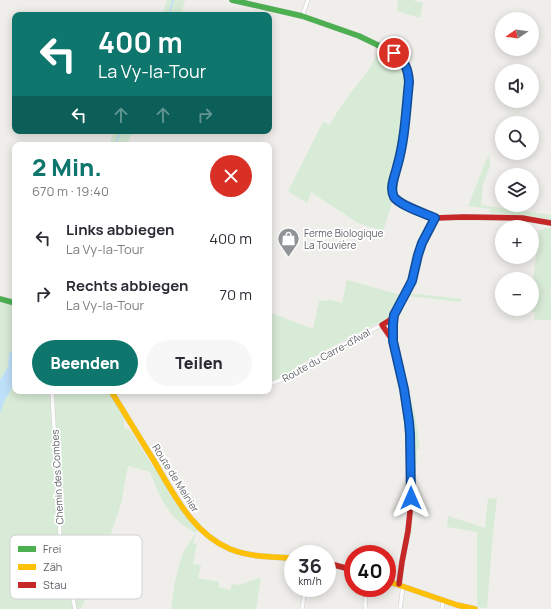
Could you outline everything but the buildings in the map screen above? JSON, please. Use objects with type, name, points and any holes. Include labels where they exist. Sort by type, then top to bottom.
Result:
[{"type":"street","points":[[232,0],[302,16],[373,42],[394,53],[405,64],[409,82],[402,147],[392,193],[400,203],[435,218],[522,218],[551,223]]},
{"type":"street","points":[[302,16],[308,0]]},
{"type":"street","points":[[393,341],[382,326],[394,315],[412,281],[422,243],[435,218]]},
{"type":"street","points":[[0,299],[12,302]]},
{"type":"street","points":[[394,315],[393,341],[407,406],[410,434],[410,512],[402,562],[400,609]]},
{"type":"street","name":"Route du Carre-d'Aval","points":[[272,383],[286,378],[351,340],[382,326]]},
{"type":"street","name":"Chemin des Combes","points":[[52,394],[60,535]]},
{"type":"street","name":"Route de Meinier","points":[[113,394],[181,505],[199,528],[218,543],[236,551],[252,555],[284,557]]},
{"type":"street","points":[[396,584],[443,601],[475,609]]},
{"type":"street","points":[[302,609],[304,597]]},
{"type":"street","points":[[365,597],[366,609]]},
{"type":"street","name":"Chemin des Combes","points":[[73,599],[75,609]]},
{"type":"street","points":[[442,609],[443,601]]},
{"type":"green space","points":[[167,0],[185,0],[182,12],[163,12]]},
{"type":"green space","points":[[398,0],[412,0],[423,3],[420,18],[397,11]]},
{"type":"green space","points":[[379,49],[386,51],[398,59],[405,68],[407,82],[397,160],[387,190],[393,200],[383,231],[358,223],[311,192],[307,203],[288,191],[323,122],[330,125],[344,102],[371,66]]},
{"type":"green space","points":[[113,134],[132,134],[128,142],[110,142]]},
{"type":"green space","points":[[489,154],[490,166],[483,185],[481,205],[495,207],[495,212],[530,212],[551,215],[551,220],[490,213],[490,209],[468,206]]},
{"type":"green space","points":[[544,228],[551,228],[551,320],[534,320],[534,316],[539,316],[539,272],[534,272],[535,264],[539,264],[539,230],[543,230]]},
{"type":"green space","points":[[347,280],[401,295],[390,316],[383,322],[342,341],[300,365],[285,376],[272,381],[272,313],[313,329],[319,301],[331,300],[342,303]]},
{"type":"green space","points":[[408,293],[461,299],[461,302],[408,296]]},
{"type":"green space","points":[[0,302],[12,304],[12,394],[50,394],[58,535],[10,535],[10,599],[71,599],[73,609],[0,609]]},
{"type":"green space","points":[[54,394],[110,394],[124,417],[124,428],[130,430],[184,515],[197,530],[193,543],[197,544],[193,564],[201,565],[198,578],[219,582],[219,587],[230,590],[232,584],[240,585],[261,577],[256,609],[171,609],[181,558],[185,549],[196,533],[172,515],[162,499],[150,472],[128,466],[121,504],[110,535],[61,535]]},
{"type":"green space","points":[[409,397],[415,416],[420,449],[417,449],[416,471],[414,471],[415,453]]},
{"type":"green space","points":[[488,498],[497,499],[487,608],[477,607],[477,532],[447,527],[448,516],[485,528]]},
{"type":"green space","points":[[75,599],[85,599],[81,609],[77,609]]},
{"type":"water","points":[[12,350],[12,388],[6,397],[0,413],[0,380],[8,367],[9,353]]},
{"type":"waterway","points":[[170,12],[173,0]]},
{"type":"waterway","points":[[116,142],[120,134]]},
{"type":"traffic: fast","points":[[232,0],[302,16],[359,36],[398,56],[407,69],[409,81],[402,147],[399,158]]},
{"type":"traffic: fast","points":[[0,299],[12,302]]},
{"type":"traffic: slow","points":[[113,394],[177,499],[185,511],[205,533],[217,542],[238,552],[261,556],[284,557]]},
{"type":"traffic: slow","points":[[396,584],[457,605],[475,609]]},
{"type":"traffic: jam","points":[[399,158],[392,188],[395,199],[400,203],[435,218],[522,218],[551,223]]},
{"type":"traffic: jam","points":[[399,584],[410,512],[410,435],[407,406],[393,341],[382,325],[390,320],[394,315],[412,281],[422,243],[435,218]]},
{"type":"traffic: jam","points":[[336,565],[344,568]]},
{"type":"place","name":"Ferme Biologique La Touvière","points":[[288,258]]},
{"type":"route","points":[[394,53],[406,67],[409,82],[402,147],[392,193],[400,203],[435,218],[422,243],[412,281],[394,315],[393,324],[393,341],[404,389],[409,422],[411,498]]}]
